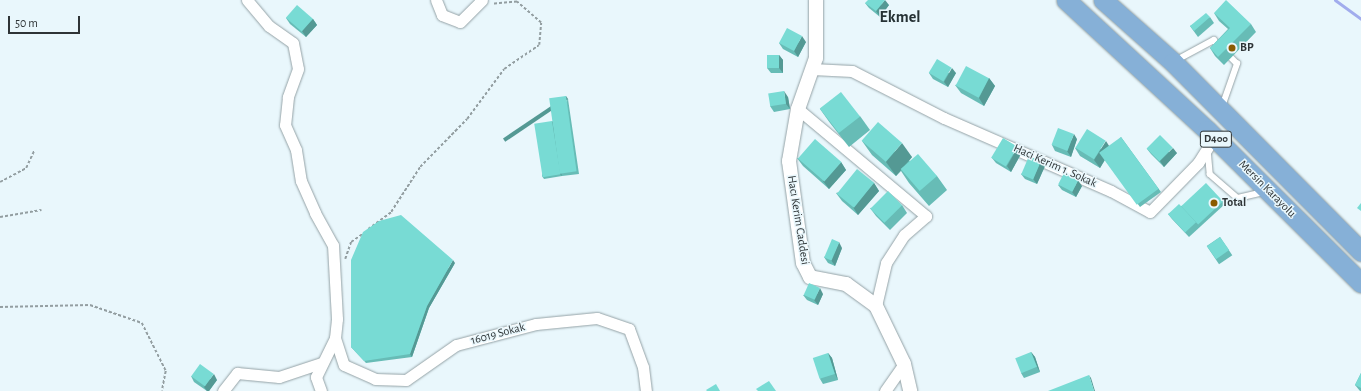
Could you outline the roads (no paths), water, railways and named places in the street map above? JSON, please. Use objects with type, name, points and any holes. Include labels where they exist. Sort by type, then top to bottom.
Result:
[{"type":"highway","name":"Mersin Karayolu","points":[[1066,0],[1208,139],[1269,190],[1361,283]]},
{"type":"highway","name":"Mersin Karayolu","points":[[1103,0],[1173,62],[1361,251]]},
{"type":"street","points":[[247,0],[269,26],[293,43],[298,69],[288,97],[285,124],[296,150],[301,181],[315,213],[333,245],[337,319],[335,338],[321,363],[316,377],[321,391]]},
{"type":"street","points":[[436,0],[442,15],[460,22],[480,2]]},
{"type":"street","name":"Hacı Kerim Caddesi","points":[[816,0],[816,58],[798,109],[789,161],[803,263],[810,277],[846,284],[876,306],[904,364],[910,391]]},
{"type":"street","name":"Haci Kerim 1. Sokak","points":[[812,69],[852,71],[944,118],[1111,191],[1150,212],[1198,163],[1208,139]]},
{"type":"street","points":[[798,109],[926,216],[904,235],[886,263],[876,306]]},
{"type":"street","name":"16019 Sokak","points":[[335,338],[344,365],[375,380],[406,380],[456,345],[536,324],[597,318],[629,330],[643,367],[646,391]]},
{"type":"street","points":[[223,391],[237,373],[279,377],[321,363]]},
{"type":"street","points":[[885,391],[904,364]]},
{"type":"lane","points":[[1173,62],[1214,40],[1237,64],[1221,110]]},
{"type":"lane","points":[[1208,139],[1210,174],[1238,198],[1269,190]]},
{"type":"waterway","points":[[1335,0],[1361,19]]},
{"type":"place","name":"BP","points":[[1232,48]]},
{"type":"place","name":"Total","points":[[1214,203]]},
{"type":"district","name":"Ekmel","points":[[900,17]]}]
